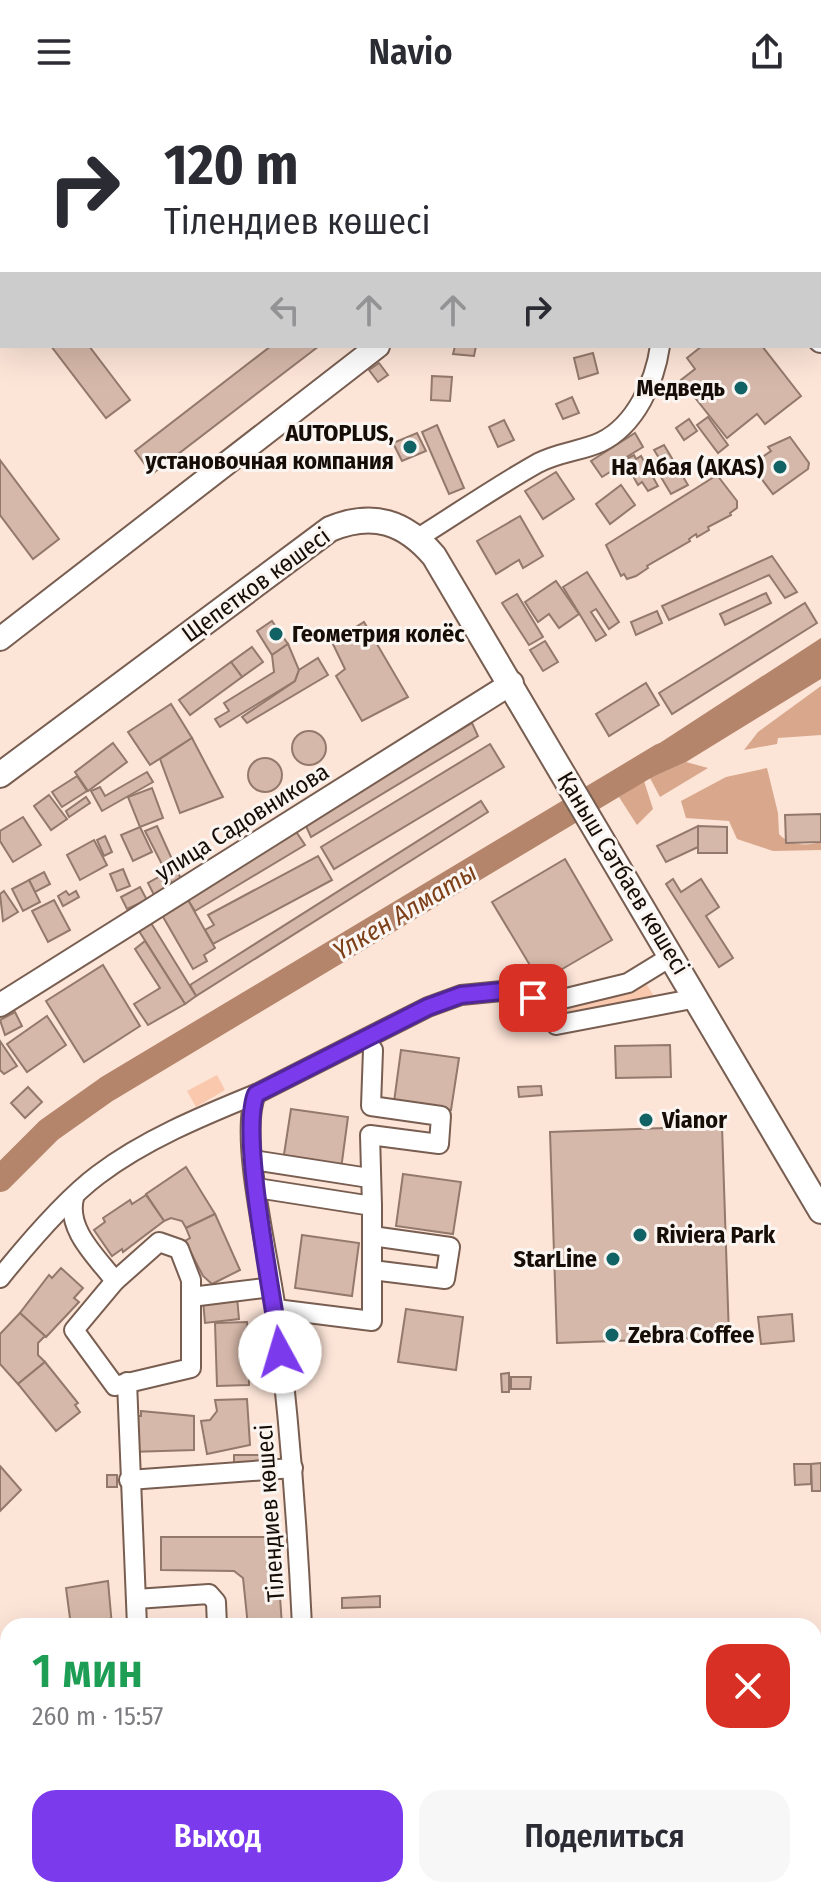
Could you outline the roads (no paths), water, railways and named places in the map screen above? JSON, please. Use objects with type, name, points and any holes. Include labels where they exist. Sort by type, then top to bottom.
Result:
[{"type":"main road","name":"Щепетков көшесі","points":[[0,775],[330,529],[363,519],[381,520],[401,527],[418,538]]},
{"type":"main road","name":"Қаныш Сәтбаев көшесі","points":[[418,538],[434,556],[512,683],[821,1211]]},
{"type":"street","points":[[0,639],[375,348]]},
{"type":"street","points":[[418,538],[538,463],[564,451],[601,442],[627,420],[645,396],[657,369],[660,348]]},
{"type":"street","name":"улица Садовникова","points":[[0,1005],[512,683]]},
{"type":"street","points":[[0,1278],[95,1177],[124,1157],[428,1007],[461,995],[502,991],[550,1002],[628,983],[672,956]]},
{"type":"street","points":[[550,1002],[556,1025],[697,998]]},
{"type":"street","points":[[276,1309],[372,1321],[372,1206],[369,1178],[373,1050]]},
{"type":"street","name":"Тілендиев көшесі","points":[[256,1094],[251,1116],[253,1160],[276,1309],[293,1468],[302,1618]]},
{"type":"street","points":[[370,1135],[439,1144],[441,1116],[371,1106]]},
{"type":"street","points":[[253,1160],[369,1178]]},
{"type":"street","points":[[257,1188],[372,1206]]},
{"type":"street","points":[[74,1198],[71,1212],[75,1227],[115,1281]]},
{"type":"street","points":[[372,1236],[450,1247],[445,1279],[372,1270]]},
{"type":"street","points":[[159,1242],[170,1243],[179,1249],[186,1265],[191,1297],[191,1368],[115,1386],[74,1330],[115,1281],[159,1242]]},
{"type":"street","points":[[191,1297],[272,1287]]},
{"type":"street","points":[[127,1382],[137,1618]]},
{"type":"street","points":[[129,1480],[293,1468]]},
{"type":"street","points":[[136,1599],[209,1594],[216,1602],[217,1618]]},
{"type":"waterway","name":"Үлкен Алматы","points":[[0,1179],[49,1130],[107,1089],[662,756]]},
{"type":"place","name":"Медведь","points":[[741,388]]},
{"type":"place","name":"AUTOPLUS, установочная компания","points":[[410,447]]},
{"type":"place","name":"На Абая (AKAS)","points":[[780,467]]},
{"type":"place","name":"Геометрия колёс","points":[[276,634]]},
{"type":"place","name":"Vianor","points":[[646,1120]]},
{"type":"place","name":"Riviera Park","points":[[640,1235]]},
{"type":"place","name":"StarLine","points":[[613,1259]]},
{"type":"place","name":"Zebra Coffee","points":[[612,1335]]}]
